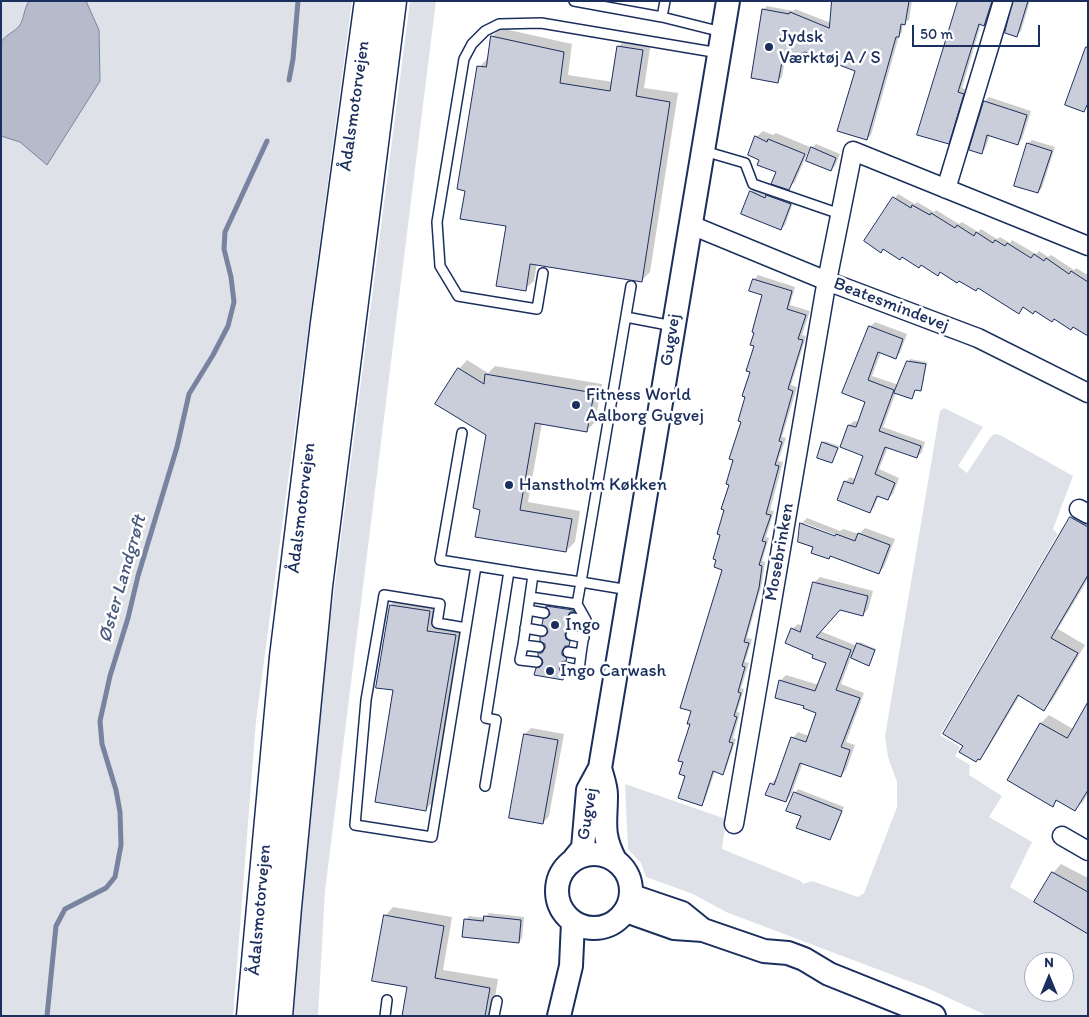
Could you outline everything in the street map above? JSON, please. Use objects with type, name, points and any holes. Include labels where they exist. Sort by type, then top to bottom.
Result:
[{"type":"highway","name":"Ådalsmotorvejen","points":[[251,1016],[284,657],[325,322],[369,1]]},
{"type":"highway","name":"Ådalsmotorvejen","points":[[278,1016],[286,907],[318,586],[392,1]]},
{"type":"street","name":"Gugvej","points":[[574,859],[582,848],[588,790],[600,768],[728,1]]},
{"type":"street","points":[[1003,1],[946,189],[1088,246]]},
{"type":"street","name":"Mosebrinken","points":[[734,824],[827,281],[853,151],[946,189]]},
{"type":"street","name":"Beatesmindevej","points":[[690,225],[827,281],[978,338],[1088,393]]},
{"type":"street","name":"Gugvej","points":[[600,768],[606,793],[605,837],[616,860]]},
{"type":"street","points":[[1062,836],[1088,851]]},
{"type":"street","points":[[602,854],[616,860],[629,876],[629,903],[615,922],[604,927],[596,929],[573,922],[562,910],[557,896],[557,885],[560,875],[566,866],[574,859],[584,855],[602,854]]},
{"type":"street","points":[[629,903],[682,914],[703,930],[764,951],[788,953],[804,959],[829,974],[934,1016]]},
{"type":"street","points":[[559,1016],[571,966],[573,922]]},
{"type":"street","points":[[571,966],[596,929]]},
{"type":"lane","points":[[574,1],[662,17],[721,43]]},
{"type":"lane","points":[[662,17],[665,1]]},
{"type":"lane","points":[[543,273],[537,309],[458,296],[440,266],[437,222],[464,59],[472,44],[485,31],[499,24],[541,23],[721,43]]},
{"type":"lane","points":[[703,151],[745,163],[753,184],[840,214]]},
{"type":"lane","points":[[565,668],[579,670],[586,620],[577,604],[631,286]]},
{"type":"lane","points":[[626,317],[673,326]]},
{"type":"lane","points":[[462,433],[440,560],[629,590]]},
{"type":"lane","points":[[466,628],[437,623],[440,604],[384,595],[366,700],[355,825],[432,837],[466,628],[476,566]]},
{"type":"lane","points":[[485,786],[496,720],[486,718],[509,571]]},
{"type":"lane","points":[[533,575],[520,660],[537,662]]},
{"type":"lane","points":[[530,597],[577,604]]},
{"type":"lane","points":[[528,610],[544,613]]},
{"type":"lane","points":[[573,618],[586,620]]},
{"type":"lane","points":[[525,628],[542,631]]},
{"type":"lane","points":[[571,635],[584,638]]},
{"type":"lane","points":[[522,644],[539,647]]},
{"type":"lane","points":[[568,652],[581,654]]},
{"type":"lane","points":[[385,1016],[387,1000]]},
{"type":"lane","points":[[494,1016],[497,1000]]},
{"type":"shaded area","points":[[1,1],[29,1],[20,25],[1,42]]},
{"type":"shaded area","points":[[86,1],[352,1],[256,721],[233,1016],[1,1016],[1,136],[20,142],[47,164],[100,81],[99,30]]},
{"type":"shaded area","points":[[410,1],[436,1],[325,891],[318,1016],[293,1016],[308,835],[329,631]]},
{"type":"shaded area","points":[[944,408],[983,427],[958,466],[967,473],[994,434],[1000,435],[1073,476],[1053,529],[1058,534],[940,735],[960,747],[955,756],[970,765],[969,775],[1002,796],[989,817],[1032,842],[1010,887],[1088,934],[1088,1016],[988,1016],[927,988],[726,912],[693,894],[646,877],[641,863],[628,849],[625,784],[726,819],[722,849],[801,881],[803,884],[812,881],[858,897],[864,893],[897,807],[897,782],[888,757],[885,736],[940,411]]},
{"type":"water","points":[[29,1],[86,1],[99,30],[100,81],[47,165],[20,142],[1,136],[1,42],[20,25]]},
{"type":"building","points":[[832,1],[909,1],[905,25],[901,24],[899,37],[896,37],[867,140],[837,131],[855,71],[805,52],[782,62],[778,83],[751,78],[762,9],[789,14],[790,12],[829,28]]},
{"type":"building","points":[[958,1],[992,1],[984,26],[979,24],[958,92],[964,94],[949,144],[917,135]]},
{"type":"building","points":[[1013,1],[1028,1],[1017,37],[1005,33]]},
{"type":"building","points":[[491,36],[564,52],[560,83],[610,91],[617,46],[643,50],[636,96],[670,102],[642,282],[530,264],[526,291],[496,286],[506,226],[460,219],[465,191],[457,189],[477,66],[486,67]]},
{"type":"building","points":[[1086,47],[1088,47],[1088,103],[1084,112],[1065,105]]},
{"type":"building","points":[[984,101],[1027,115],[1018,145],[987,135],[982,154],[969,150]]},
{"type":"building","points":[[755,136],[767,142],[768,139],[805,154],[789,190],[771,184],[776,172],[757,165],[759,160],[748,155]]},
{"type":"building","points":[[1027,143],[1052,151],[1038,193],[1014,186]]},
{"type":"building","points":[[811,147],[836,158],[831,171],[806,161]]},
{"type":"building","points":[[750,191],[765,198],[766,195],[791,204],[781,230],[741,214]]},
{"type":"building","points":[[893,197],[911,208],[912,205],[930,215],[931,213],[955,228],[957,225],[974,236],[976,232],[993,243],[995,240],[1005,246],[1007,243],[1031,258],[1034,254],[1044,261],[1046,258],[1069,274],[1071,271],[1088,282],[1088,336],[1073,327],[1071,330],[1054,319],[1052,322],[1035,311],[1033,314],[1023,307],[1019,314],[978,288],[976,291],[959,281],[957,283],[940,272],[938,276],[921,265],[919,268],[902,257],[900,260],[883,249],[881,253],[864,241]]},
{"type":"building","points":[[753,279],[792,291],[787,309],[806,315],[798,339],[803,340],[788,389],[793,391],[779,441],[782,442],[775,465],[779,466],[766,514],[771,515],[762,541],[766,542],[759,565],[762,566],[759,588],[744,642],[749,643],[742,666],[745,667],[738,692],[741,693],[734,716],[737,717],[729,742],[733,743],[723,775],[713,771],[702,806],[678,798],[685,776],[679,774],[683,762],[678,761],[690,724],[687,724],[691,711],[680,708],[722,570],[714,567],[716,560],[713,559],[720,535],[717,534],[724,510],[721,509],[729,485],[726,484],[733,460],[729,459],[741,422],[738,421],[745,397],[742,396],[750,372],[746,371],[754,346],[750,345],[754,333],[752,332],[762,295],[749,291]]},
{"type":"building","points":[[869,326],[903,339],[896,359],[878,352],[868,380],[894,390],[879,431],[921,446],[917,458],[885,447],[875,474],[895,483],[888,500],[877,496],[870,513],[837,500],[844,481],[853,484],[863,456],[840,447],[848,425],[856,427],[865,402],[842,393]]},
{"type":"building","points":[[907,361],[926,364],[921,391],[915,390],[912,399],[894,393]]},
{"type":"building","points":[[458,368],[484,384],[485,374],[594,393],[587,432],[535,423],[520,510],[572,519],[566,552],[475,537],[480,510],[473,508],[486,435],[435,404]]},
{"type":"building","points":[[822,442],[838,448],[832,463],[817,458]]},
{"type":"building","points":[[1070,517],[1088,527],[1088,575],[1051,638],[1078,653],[1044,711],[1018,695],[980,760],[978,759],[976,762],[959,752],[963,746],[943,734]]},
{"type":"building","points":[[800,523],[855,541],[858,533],[890,545],[879,574],[830,556],[829,559],[811,553],[813,547],[798,542]]},
{"type":"building","points":[[813,582],[868,596],[863,616],[840,610],[816,637],[851,650],[836,690],[860,698],[841,747],[850,750],[841,777],[800,763],[786,802],[765,795],[770,783],[774,785],[791,737],[806,742],[816,713],[803,708],[804,706],[775,698],[779,680],[815,691],[826,663],[812,658],[813,655],[785,643],[791,628],[800,632]]},
{"type":"building","points":[[390,605],[430,611],[427,631],[456,635],[426,811],[375,802],[393,690],[376,688]]},
{"type":"building","points":[[546,606],[573,610],[574,612],[570,612],[567,617],[567,621],[572,624],[572,629],[567,630],[565,634],[566,639],[570,641],[569,646],[565,646],[562,651],[562,655],[567,658],[559,666],[560,671],[564,673],[563,680],[534,675],[536,668],[540,667],[543,663],[538,653],[542,653],[545,648],[545,644],[540,641],[540,637],[548,632],[546,627],[542,625],[543,619],[550,614]]},
{"type":"building","points":[[857,643],[875,650],[869,666],[851,658]]},
{"type":"building","points":[[1088,702],[1088,790],[1075,811],[1056,800],[1053,807],[1007,780],[1040,723],[1067,738]]},
{"type":"building","points":[[524,734],[558,740],[543,824],[509,818]]},
{"type":"building","points":[[794,792],[842,811],[830,840],[796,828],[801,816],[786,811]]},
{"type":"building","points":[[1052,872],[1088,892],[1088,934],[1034,902]]},
{"type":"building","points":[[384,915],[444,926],[435,978],[490,988],[485,1016],[402,1016],[407,987],[372,981]]},
{"type":"building","points":[[484,916],[521,920],[519,943],[462,937],[464,919],[483,921]]},
{"type":"waterway","name":"Øster Landgrøft","points":[[289,80],[293,59],[298,1]]},
{"type":"waterway","name":"Øster Landgrøft","points":[[47,1016],[56,926],[65,909],[106,888],[115,877],[121,845],[120,812],[116,790],[102,744],[100,721],[110,676],[128,618],[138,576],[177,447],[189,394],[228,326],[234,302],[231,277],[224,249],[225,232],[267,141]]},
{"type":"place","name":"Jydsk Værktøj A / S","points":[[769,47]]},
{"type":"place","name":"Fitness World Aalborg Gugvej","points":[[576,405]]},
{"type":"place","name":"Hanstholm Køkken","points":[[509,485]]},
{"type":"place","name":"Ingo","points":[[555,625]]},
{"type":"place","name":"Ingo Carwash","points":[[550,671]]}]
